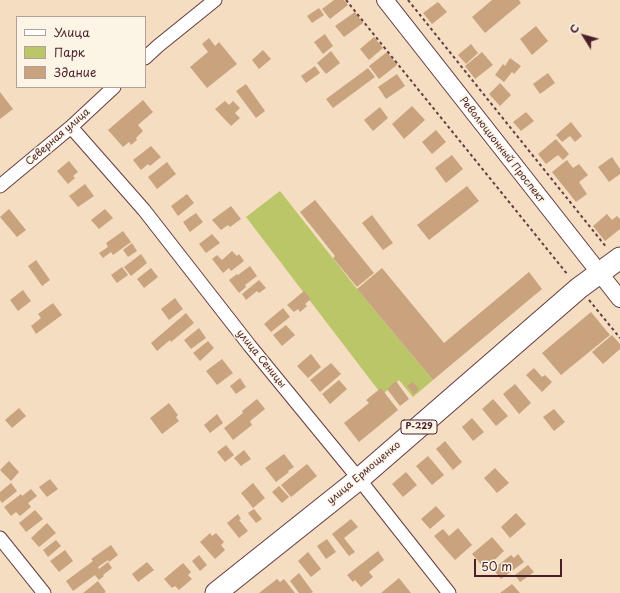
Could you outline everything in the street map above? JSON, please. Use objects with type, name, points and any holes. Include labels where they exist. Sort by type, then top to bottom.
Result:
[{"type":"highway","name":"улица Ермощенко","points":[[216,593],[359,479],[579,288],[618,259]]},
{"type":"street","points":[[146,57],[215,0]]},
{"type":"street","name":"Революционный Проспект","points":[[385,0],[620,299]]},
{"type":"street","name":"Северная улица","points":[[0,186],[71,127],[113,88]]},
{"type":"street","name":"улица Сеницы","points":[[71,127],[144,210],[250,346],[359,479],[448,593]]},
{"type":"street","points":[[0,538],[44,593]]},
{"type":"path","points":[[346,0],[620,338]]},
{"type":"path","points":[[408,0],[618,259]]},
{"type":"green space","points":[[280,191],[357,289],[433,380],[413,397],[399,380],[382,395],[246,217]]},
{"type":"building","points":[[334,0],[344,0],[348,5],[330,19],[322,9]]},
{"type":"building","points":[[492,0],[519,0],[521,3],[485,33],[472,17]]},
{"type":"building","points":[[438,2],[447,12],[432,24],[423,13]]},
{"type":"building","points":[[319,8],[324,15],[312,23],[307,16]]},
{"type":"building","points":[[355,12],[363,23],[344,37],[335,26]]},
{"type":"building","points":[[536,26],[548,41],[532,55],[520,39]]},
{"type":"building","points":[[325,34],[333,46],[323,54],[314,42]]},
{"type":"building","points":[[374,37],[383,48],[369,60],[360,49]]},
{"type":"building","points":[[209,38],[215,46],[219,42],[237,64],[207,88],[190,67],[208,52],[202,44]]},
{"type":"building","points":[[471,44],[478,53],[466,64],[458,55]]},
{"type":"building","points":[[263,50],[271,59],[259,69],[252,60]]},
{"type":"building","points":[[331,51],[340,63],[326,74],[317,63]]},
{"type":"building","points":[[387,52],[397,65],[379,79],[369,66]]},
{"type":"building","points":[[482,52],[493,65],[475,79],[465,66]]},
{"type":"building","points":[[510,58],[521,66],[514,74],[512,72],[504,82],[495,75],[503,64],[505,66]]},
{"type":"building","points":[[315,66],[320,73],[306,83],[301,76]]},
{"type":"building","points":[[368,68],[375,77],[333,108],[326,99]]},
{"type":"building","points":[[548,73],[555,83],[540,94],[533,84]]},
{"type":"building","points":[[397,74],[405,86],[386,99],[378,87]]},
{"type":"building","points":[[500,83],[511,95],[500,106],[489,94]]},
{"type":"building","points":[[246,84],[265,111],[256,118],[236,91]]},
{"type":"building","points":[[0,92],[13,109],[0,119]]},
{"type":"building","points":[[143,100],[153,112],[138,125],[143,131],[136,138],[137,140],[131,145],[129,142],[123,147],[108,130]]},
{"type":"building","points":[[225,101],[229,105],[233,101],[240,108],[235,113],[240,118],[231,126],[215,109]]},
{"type":"building","points":[[412,106],[425,120],[404,139],[392,124]]},
{"type":"building","points":[[380,107],[388,118],[373,131],[364,120]]},
{"type":"building","points":[[526,112],[534,121],[521,131],[513,122]]},
{"type":"building","points":[[571,122],[582,136],[575,142],[570,136],[562,142],[556,135]]},
{"type":"building","points":[[436,130],[446,142],[432,154],[422,142]]},
{"type":"building","points":[[556,139],[569,154],[563,160],[558,155],[546,164],[538,154]]},
{"type":"building","points":[[151,146],[161,157],[150,166],[148,164],[141,170],[133,160]]},
{"type":"building","points":[[452,155],[463,169],[446,183],[435,168]]},
{"type":"building","points":[[612,157],[620,169],[620,174],[609,182],[598,167]]},
{"type":"building","points":[[567,160],[573,168],[579,164],[588,175],[579,182],[587,194],[576,202],[552,172]]},
{"type":"building","points":[[69,161],[78,172],[73,176],[75,178],[68,184],[57,171]]},
{"type":"building","points":[[167,162],[176,174],[157,189],[148,177]]},
{"type":"building","points":[[85,184],[94,196],[78,207],[69,196]]},
{"type":"building","points":[[467,186],[479,201],[429,240],[417,225]]},
{"type":"building","points":[[187,194],[194,203],[178,216],[171,206]]},
{"type":"building","points":[[315,200],[374,273],[357,287],[333,258],[335,256],[300,212]]},
{"type":"building","points":[[231,206],[241,219],[230,227],[228,225],[221,230],[212,220]]},
{"type":"building","points":[[9,209],[26,230],[17,237],[0,217]]},
{"type":"building","points":[[105,209],[113,218],[99,229],[91,220]]},
{"type":"building","points":[[196,213],[203,222],[190,232],[183,222]]},
{"type":"building","points":[[607,214],[612,220],[617,216],[620,219],[620,229],[605,241],[593,226]]},
{"type":"building","points":[[372,215],[393,243],[383,250],[362,223]]},
{"type":"building","points":[[123,231],[131,242],[113,255],[111,252],[103,258],[99,253],[108,247],[106,243]]},
{"type":"building","points":[[212,234],[220,243],[206,253],[199,244]]},
{"type":"building","points":[[132,243],[137,251],[128,257],[123,250]]},
{"type":"building","points":[[232,251],[237,256],[239,254],[244,261],[231,271],[229,268],[223,273],[212,259],[217,255],[222,260]]},
{"type":"building","points":[[141,254],[147,263],[131,276],[124,267]]},
{"type":"building","points":[[36,260],[50,280],[42,286],[28,266]]},
{"type":"building","points":[[250,266],[257,276],[245,285],[246,287],[239,293],[229,280]]},
{"type":"building","points":[[122,267],[128,275],[117,283],[111,275]]},
{"type":"building","points":[[151,268],[158,277],[144,288],[137,279]]},
{"type":"building","points":[[382,268],[444,343],[529,272],[542,289],[433,380],[357,289]]},
{"type":"building","points":[[259,280],[266,288],[259,293],[257,291],[246,300],[242,294]]},
{"type":"building","points":[[23,290],[31,301],[18,311],[10,300]]},
{"type":"building","points":[[304,291],[311,299],[305,304],[307,306],[300,312],[298,309],[294,312],[287,305]]},
{"type":"building","points":[[175,298],[183,309],[169,320],[161,309]]},
{"type":"building","points":[[53,303],[62,315],[36,334],[31,326],[41,318],[38,314]]},
{"type":"building","points":[[283,308],[290,317],[271,332],[264,324]]},
{"type":"building","points":[[591,312],[610,335],[561,375],[542,353]]},
{"type":"building","points":[[186,313],[194,323],[171,342],[170,340],[157,351],[151,343]]},
{"type":"building","points":[[286,325],[295,335],[282,346],[273,335]]},
{"type":"building","points":[[199,328],[206,338],[191,349],[184,340]]},
{"type":"building","points":[[612,335],[620,344],[620,349],[603,364],[592,352]]},
{"type":"building","points":[[208,341],[214,348],[200,361],[193,353]]},
{"type":"building","points":[[311,354],[321,367],[308,378],[297,366]]},
{"type":"building","points":[[222,359],[233,373],[217,385],[206,371]]},
{"type":"building","points":[[331,363],[341,374],[320,392],[310,380]]},
{"type":"building","points":[[534,368],[542,377],[545,375],[552,382],[542,392],[526,375]]},
{"type":"building","points":[[240,378],[246,387],[236,394],[230,386]]},
{"type":"building","points":[[339,380],[347,389],[330,404],[322,394]]},
{"type":"building","points":[[396,381],[409,399],[400,406],[387,389]]},
{"type":"building","points":[[413,382],[419,389],[414,394],[407,386]]},
{"type":"building","points":[[515,384],[531,403],[519,414],[503,394]]},
{"type":"building","points":[[381,388],[398,410],[359,442],[344,423],[369,403],[366,400]]},
{"type":"building","points":[[257,399],[265,409],[250,421],[252,425],[233,440],[224,428],[243,413],[242,411]]},
{"type":"building","points":[[493,399],[508,416],[496,426],[482,409]]},
{"type":"building","points":[[169,403],[178,415],[176,417],[179,421],[162,434],[150,418]]},
{"type":"building","points":[[19,408],[26,416],[12,428],[5,420]]},
{"type":"building","points":[[554,409],[565,422],[554,431],[543,417]]},
{"type":"building","points":[[217,414],[223,423],[210,433],[204,425]]},
{"type":"building","points":[[472,418],[484,432],[473,441],[462,427]]},
{"type":"building","points":[[445,441],[462,462],[453,470],[436,449]]},
{"type":"building","points":[[226,445],[234,455],[225,462],[217,452]]},
{"type":"building","points":[[244,450],[251,459],[241,466],[234,458]]},
{"type":"building","points":[[284,454],[294,467],[276,482],[265,468]]},
{"type":"building","points":[[428,456],[444,475],[432,485],[416,466]]},
{"type":"building","points":[[9,461],[19,472],[11,481],[0,470]]},
{"type":"building","points":[[307,464],[317,476],[291,497],[281,485]]},
{"type":"building","points":[[495,468],[509,483],[497,493],[484,478]]},
{"type":"building","points":[[406,472],[417,485],[403,497],[392,484]]},
{"type":"building","points":[[50,479],[58,489],[47,497],[39,487]]},
{"type":"building","points":[[11,483],[17,491],[2,503],[0,500],[0,492]]},
{"type":"building","points":[[253,483],[265,498],[253,508],[241,493]]},
{"type":"building","points":[[279,486],[289,497],[282,503],[272,492]]},
{"type":"building","points":[[31,489],[37,496],[28,503],[31,507],[20,516],[16,512],[11,516],[4,507],[21,494],[22,496]]},
{"type":"building","points":[[436,506],[445,516],[430,529],[421,519]]},
{"type":"building","points":[[254,509],[262,519],[256,523],[248,513]]},
{"type":"building","points":[[35,510],[43,519],[26,532],[19,523]]},
{"type":"building","points":[[516,513],[526,524],[510,538],[501,527]]},
{"type":"building","points":[[238,514],[241,519],[239,520],[248,531],[239,538],[227,523]]},
{"type":"building","points":[[351,519],[358,527],[344,538],[355,552],[349,556],[332,534]]},
{"type":"building","points":[[47,523],[56,533],[39,547],[31,538]]},
{"type":"building","points":[[458,528],[472,545],[455,560],[434,536],[443,529],[449,536]]},
{"type":"building","points":[[210,533],[212,536],[216,533],[224,542],[221,545],[225,550],[215,559],[200,542]]},
{"type":"building","points":[[492,537],[504,551],[485,569],[472,554]]},
{"type":"building","points":[[327,539],[336,552],[326,559],[317,546]]},
{"type":"building","points":[[56,540],[61,546],[48,557],[43,550]]},
{"type":"building","points":[[111,545],[118,555],[109,562],[108,560],[98,567],[99,569],[108,562],[112,568],[99,580],[95,575],[73,591],[66,581],[93,561],[91,559]]},
{"type":"building","points":[[65,550],[73,561],[59,572],[50,561]]},
{"type":"building","points":[[378,551],[384,560],[369,572],[373,577],[361,587],[355,580],[353,582],[347,575]]},
{"type":"building","points":[[308,552],[321,569],[311,577],[298,561]]},
{"type":"building","points":[[518,554],[524,562],[501,579],[493,569],[511,555],[514,558]]},
{"type":"building","points":[[199,555],[207,565],[200,571],[192,561]]},
{"type":"building","points":[[147,562],[154,570],[138,582],[132,574]]},
{"type":"building","points":[[183,563],[191,572],[188,575],[192,579],[179,590],[175,586],[172,588],[164,579]]},
{"type":"building","points":[[528,565],[534,572],[520,582],[515,575]]},
{"type":"building","points":[[299,573],[313,592],[299,593],[290,581]]},
{"type":"building","points":[[399,578],[411,593],[381,593]]},
{"type":"building","points":[[277,579],[280,582],[284,579],[295,593],[259,593]]},
{"type":"building","points":[[98,581],[106,592],[83,593]]},
{"type":"building","points":[[512,584],[520,593],[500,593]]}]
